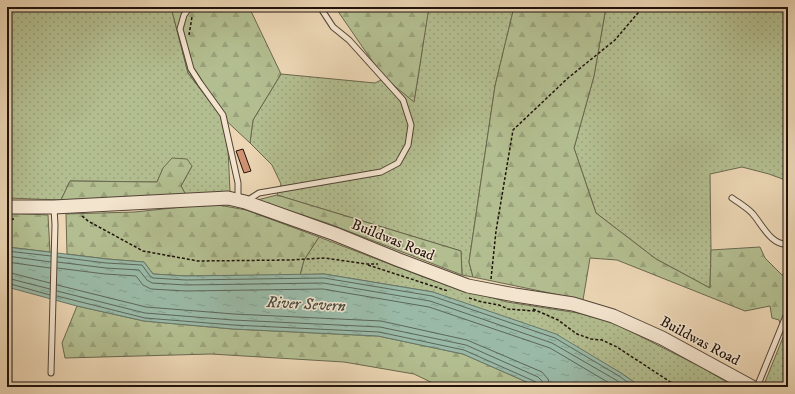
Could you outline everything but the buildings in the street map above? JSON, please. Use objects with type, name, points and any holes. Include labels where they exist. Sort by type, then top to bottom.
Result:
[{"type":"street","name":"Buildwas Road","points":[[7,207],[54,207],[228,198],[242,201],[335,234],[468,286],[573,304],[613,316],[662,338],[752,387]]},
{"type":"lane","points":[[190,7],[184,15],[180,29],[191,69],[223,115],[242,201],[259,193],[381,172],[398,163],[408,145],[411,125],[403,100],[349,40],[333,27],[320,7]]},
{"type":"lane","points":[[732,198],[751,212],[776,241],[783,244],[788,244]]},
{"type":"lane","points":[[52,373],[55,226],[54,207]]},
{"type":"lane","points":[[757,387],[788,311]]},
{"type":"path","points":[[490,289],[496,231],[513,130],[568,78],[615,40],[643,7]]},
{"type":"path","points":[[77,206],[78,213],[88,221],[143,250],[190,260],[275,260],[325,258],[366,264],[379,264]]},
{"type":"path","points":[[530,308],[558,320],[577,334],[591,339],[602,340],[617,347],[678,387]]},
{"type":"green space","points":[[7,7],[171,7],[188,73],[220,115],[228,148],[230,192],[186,195],[181,186],[192,166],[163,169],[157,182],[70,181],[61,200],[7,198]]},
{"type":"green space","points":[[171,7],[249,7],[281,74],[253,120],[250,143],[220,115],[188,73]]},
{"type":"green space","points":[[335,7],[429,7],[414,102],[385,78],[379,71]]},
{"type":"green space","points":[[429,7],[514,7],[495,86],[469,262],[473,277],[462,275],[461,251],[277,195],[281,184],[272,165],[250,143],[253,120],[281,74],[375,83],[385,78],[414,101]]},
{"type":"green space","points":[[514,7],[606,7],[594,76],[574,148],[596,213],[656,259],[710,288],[711,250],[760,247],[765,258],[782,275],[788,273],[788,336],[784,335],[779,320],[772,318],[770,306],[745,311],[617,260],[590,258],[583,300],[473,277],[469,262],[495,86]]},
{"type":"green space","points":[[606,7],[788,7],[788,181],[742,167],[710,174],[710,288],[656,259],[596,213],[574,148],[594,76]]},
{"type":"green space","points":[[172,158],[187,159],[192,166],[181,186],[186,195],[61,200],[70,181],[157,182],[163,168]]},
{"type":"green space","points":[[277,195],[461,251],[462,275],[327,223],[257,200]]},
{"type":"green space","points":[[201,205],[219,205],[246,210],[319,237],[304,260],[300,275],[186,276],[153,274],[144,262],[67,254],[66,214],[135,212]]},
{"type":"green space","points":[[7,213],[48,215],[50,252],[7,247]]},
{"type":"green space","points":[[319,237],[429,279],[507,302],[578,313],[612,322],[703,368],[735,387],[641,387],[621,373],[433,292],[324,274],[300,275],[304,260]]},
{"type":"green space","points":[[77,306],[144,321],[233,329],[378,336],[463,354],[538,387],[441,387],[414,374],[344,362],[211,354],[65,358],[62,343]]},
{"type":"green space","points":[[784,335],[788,336],[788,387],[774,387],[765,382]]},
{"type":"water","name":"River Severn","points":[[7,247],[144,262],[153,274],[186,276],[324,274],[433,292],[556,334],[621,373],[641,387],[538,387],[463,354],[378,336],[233,329],[144,321],[77,306],[7,287]]}]
